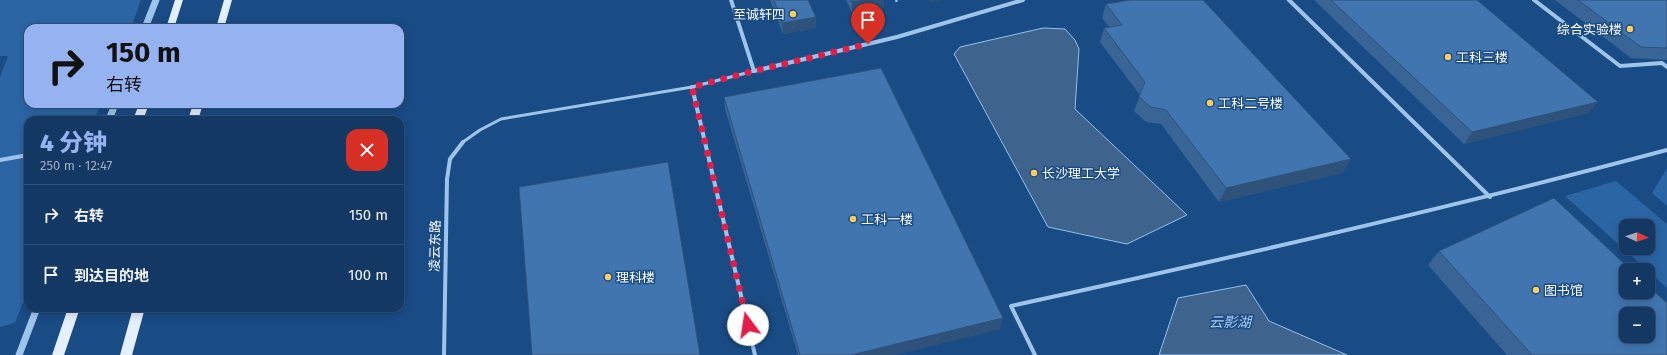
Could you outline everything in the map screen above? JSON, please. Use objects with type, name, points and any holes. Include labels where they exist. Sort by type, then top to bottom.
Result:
[{"type":"main road","points":[[171,24],[179,0]]},
{"type":"main road","points":[[221,24],[228,0]]},
{"type":"main road","points":[[58,355],[73,312]]},
{"type":"main road","points":[[126,355],[138,312]]},
{"type":"street","points":[[147,24],[156,0]]},
{"type":"street","points":[[732,0],[754,71],[897,37],[1024,0]]},
{"type":"street","points":[[1289,0],[1490,196]]},
{"type":"street","points":[[1534,0],[1620,66],[1662,63],[1667,67]]},
{"type":"street","points":[[692,87],[755,355]]},
{"type":"street","name":"凌云东路","points":[[444,355],[448,179],[450,159],[463,142]]},
{"type":"street","points":[[1035,355],[1011,306],[1238,257],[1490,196],[1667,150]]},
{"type":"street","points":[[0,160],[24,156]]},
{"type":"street","points":[[19,355],[35,312]]},
{"type":"lane","points":[[463,142],[480,130],[501,119],[692,87],[754,71]]},
{"type":"path","points":[[896,0],[898,4]]},
{"type":"shaded area","points":[[0,0],[141,0],[132,24],[24,24],[24,108],[99,108],[96,116],[24,116],[24,299],[15,323],[0,327],[0,77],[8,56],[0,56]]},
{"type":"shaded area","points":[[1667,168],[1667,206],[1652,193]]},
{"type":"shaded area","points":[[1616,181],[1667,224],[1667,288],[1655,277],[1655,263],[1639,263],[1630,255],[1655,255],[1655,219],[1619,219],[1619,245],[1565,196]]},
{"type":"water","points":[[1043,28],[1065,29],[1075,40],[1079,49],[1075,109],[1187,215],[1127,244],[1048,227],[954,54],[960,47]]},
{"type":"water","name":"云影湖","points":[[1246,285],[1269,321],[1347,355],[1159,355],[1178,298]]},
{"type":"building","points":[[774,0],[808,0],[816,17],[782,23]]},
{"type":"building","points":[[851,0],[865,0],[852,2]]},
{"type":"building","name":"工科二号楼","points":[[1130,0],[1203,0],[1351,159],[1226,188],[1166,110],[1151,107],[1139,97],[1145,82],[1104,28],[1122,25],[1106,4]]},
{"type":"building","name":"工科三楼","points":[[1331,0],[1477,0],[1598,102],[1472,132]]},
{"type":"building","name":"综合实验楼","points":[[1578,0],[1667,0],[1667,48],[1641,47]]},
{"type":"building","name":"工科一楼","points":[[881,68],[1003,318],[851,355],[800,355],[724,97]]},
{"type":"building","name":"理科楼","points":[[668,162],[700,355],[532,355],[519,187]]},
{"type":"building","name":"图书馆","points":[[1554,198],[1624,263],[1619,263],[1619,299],[1655,299],[1655,292],[1667,303],[1667,355],[1532,355],[1439,251]]},
{"type":"place","name":"至诚轩四","points":[[793,14]]},
{"type":"place","name":"综合实验楼","points":[[1630,29]]},
{"type":"place","name":"工科三楼","points":[[1448,57]]},
{"type":"place","name":"工科二号楼","points":[[1210,103]]},
{"type":"place","name":"长沙理工大学","points":[[1034,173]]},
{"type":"place","name":"工科一楼","points":[[853,219]]},
{"type":"place","name":"理科楼","points":[[608,277]]},
{"type":"place","name":"图书馆","points":[[1536,290]]},
{"type":"route","points":[[748,325],[692,87],[868,44]]}]
